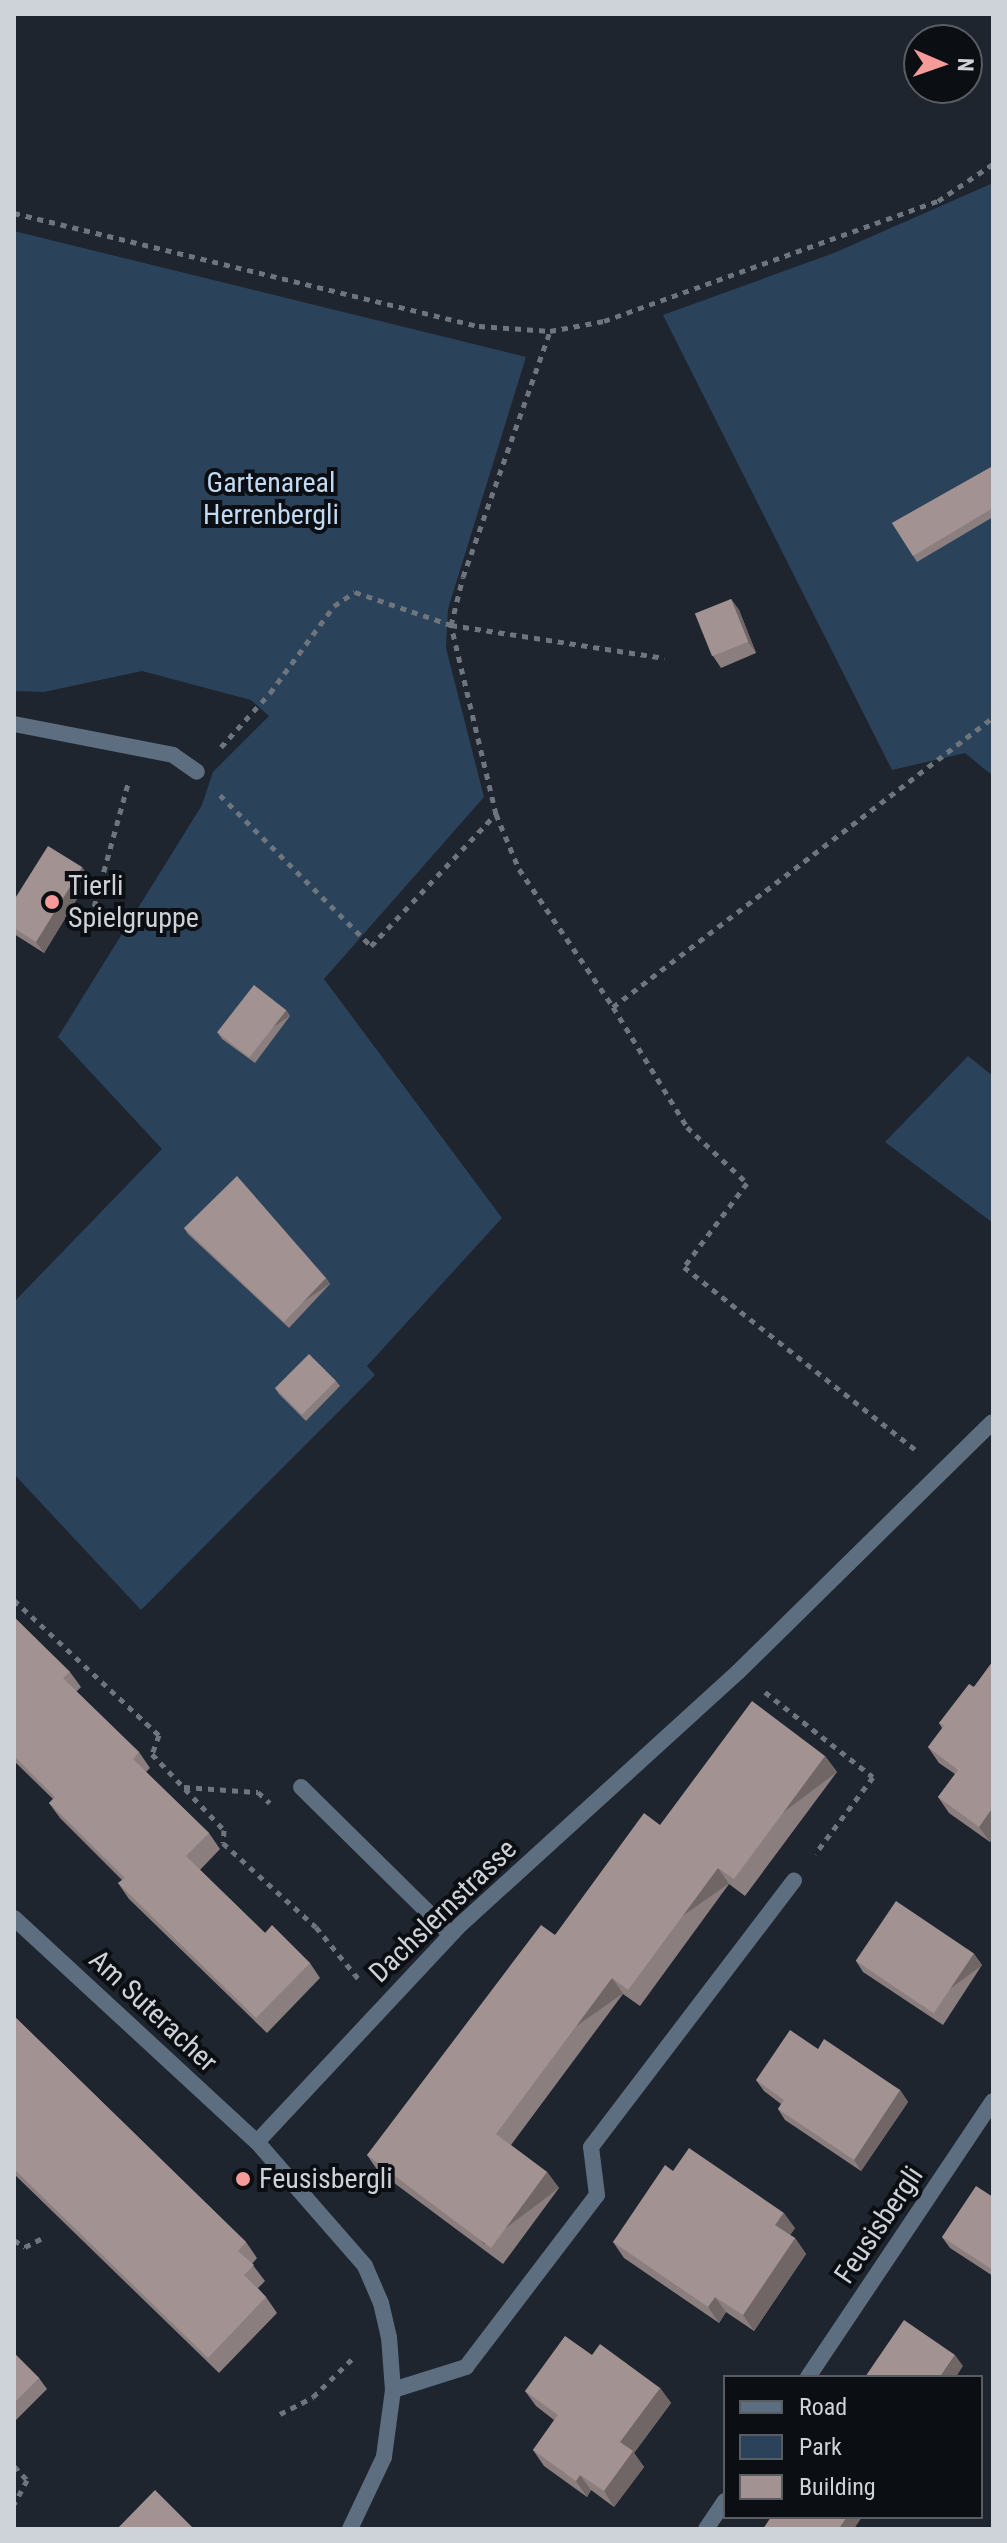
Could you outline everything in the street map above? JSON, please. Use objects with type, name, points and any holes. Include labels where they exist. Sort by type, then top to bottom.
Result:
[{"type":"street","points":[[14,724],[173,755],[197,772]]},
{"type":"street","name":"Dachslernstrasse","points":[[257,2142],[455,1930],[738,1672],[992,1422]]},
{"type":"street","points":[[306,1792],[455,1930]]},
{"type":"street","points":[[393,2390],[466,2367],[597,2195],[591,2147],[794,1881]]},
{"type":"street","name":"Am Suteracher","points":[[14,1918],[257,2142]]},
{"type":"street","name":"Feusisbergli","points":[[809,2375],[993,2101]]},
{"type":"street","points":[[257,2142],[365,2266],[381,2303],[389,2337],[393,2390],[384,2457],[350,2529]]},
{"type":"street","points":[[706,2529],[723,2504]]},
{"type":"path","points":[[14,213],[479,326],[550,331],[604,321],[938,201],[993,164]]},
{"type":"path","points":[[550,331],[463,577],[451,625],[496,814],[519,869],[613,1007],[687,1127],[747,1183],[684,1267],[942,1470]]},
{"type":"path","points":[[496,814],[371,946],[197,772],[270,693],[334,606],[355,592],[451,625],[664,658]]},
{"type":"path","points":[[613,1007],[993,717]]},
{"type":"path","points":[[91,918],[138,748]]},
{"type":"path","points":[[14,1600],[159,1735],[152,1754],[224,1830],[223,1843],[316,1927],[381,2008]]},
{"type":"path","points":[[771,1696],[873,1777],[794,1881]]},
{"type":"path","points":[[182,1786],[258,1792],[274,1806],[291,1812],[306,1792]]},
{"type":"path","points":[[14,2240],[25,2247],[41,2239]]},
{"type":"path","points":[[280,2414],[313,2397],[354,2357]]},
{"type":"path","points":[[14,2466],[27,2480],[14,2504]]},
{"type":"green space","points":[[993,183],[993,776],[965,753],[892,770],[663,315],[834,253]]},
{"type":"green space","name":"Gartenareal Herrenbergli","points":[[14,231],[526,357],[448,609],[446,648],[484,797],[324,979],[502,1218],[367,1366],[375,1375],[141,1610],[14,1474],[14,1302],[162,1149],[58,1037],[202,805],[213,772],[269,716],[251,700],[142,671],[44,692],[14,691]]},
{"type":"green space","points":[[968,1056],[993,1076],[993,1223],[885,1142]]},
{"type":"building","points":[[993,466],[993,508],[913,556],[892,523]]},
{"type":"building","points":[[731,599],[748,642],[712,656],[695,614]]},
{"type":"building","name":"Tierli Spielgruppe","points":[[48,846],[82,867],[36,942],[14,928],[14,900]]},
{"type":"building","points":[[254,985],[286,1010],[249,1058],[217,1032]]},
{"type":"building","points":[[237,1176],[326,1278],[284,1322],[184,1228]]},
{"type":"building","points":[[309,1354],[336,1381],[302,1415],[275,1388]]},
{"type":"building","points":[[14,1617],[70,1672],[63,1678],[139,1752],[133,1759],[209,1833],[186,1856],[265,1933],[272,1925],[310,1963],[256,2018],[118,1883],[125,1878],[49,1803],[55,1797],[14,1756]]},
{"type":"building","points":[[993,1661],[993,1807],[979,1827],[938,1797],[958,1770],[928,1747],[944,1726],[939,1723],[969,1684],[974,1687]]},
{"type":"building","points":[[752,1701],[825,1756],[734,1879],[718,1868],[628,1990],[612,1978],[496,2134],[547,2172],[491,2248],[367,2155],[541,1925],[555,1935],[644,1813],[660,1825]]},
{"type":"building","points":[[896,1901],[974,1954],[934,2013],[856,1961]]},
{"type":"building","points":[[14,2016],[246,2242],[238,2251],[254,2265],[244,2275],[266,2297],[208,2358],[14,2169]]},
{"type":"building","points":[[790,2030],[818,2049],[824,2039],[900,2090],[854,2160],[778,2109],[784,2100],[756,2080]]},
{"type":"building","points":[[689,2148],[784,2213],[775,2225],[795,2238],[743,2315],[715,2297],[708,2307],[613,2242],[665,2165],[673,2171]]},
{"type":"building","points":[[976,2186],[993,2197],[993,2270],[942,2237]]},
{"type":"building","points":[[904,2320],[955,2355],[941,2375],[866,2375]]},
{"type":"building","points":[[565,2336],[592,2355],[600,2344],[660,2388],[620,2442],[633,2451],[604,2491],[580,2475],[576,2481],[533,2450],[558,2415],[525,2391]]},
{"type":"building","points":[[14,2353],[39,2378],[14,2403]]},
{"type":"building","points":[[155,2490],[194,2529],[117,2529]]},
{"type":"building","points":[[770,2519],[846,2519],[839,2529],[763,2529]]},
{"type":"place","name":"Tierli Spielgruppe","points":[[52,902]]},
{"type":"place","name":"Feusisbergli","points":[[243,2179]]}]
